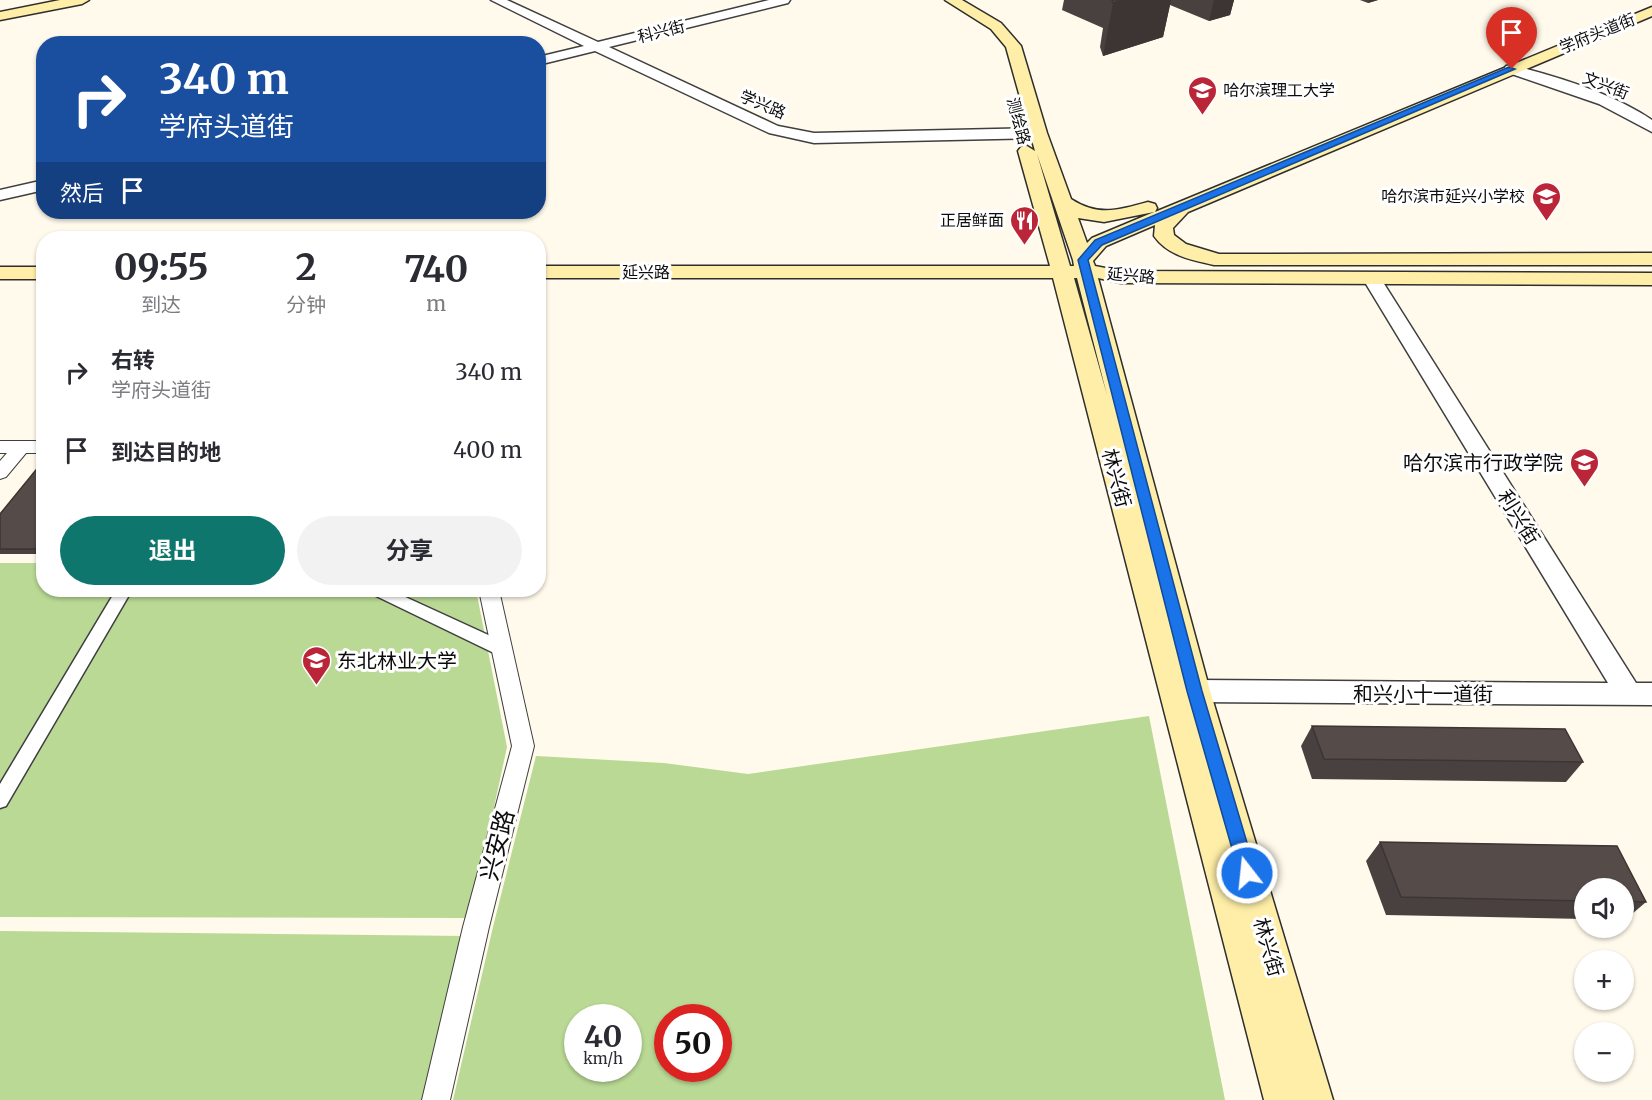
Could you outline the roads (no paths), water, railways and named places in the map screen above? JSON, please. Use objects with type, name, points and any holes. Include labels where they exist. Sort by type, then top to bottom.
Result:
[{"type":"main road","points":[[0,14],[61,0]]},
{"type":"main road","points":[[0,14],[82,0]]},
{"type":"main road","name":"测绘路","points":[[934,0],[988,32],[999,50],[1078,268]]},
{"type":"main road","name":"测绘路","points":[[952,0],[996,26],[1013,46],[1030,134],[1062,202],[1078,268]]},
{"type":"main road","name":"学府头道街","points":[[1062,202],[1080,213],[1096,218],[1122,215],[1166,202],[1619,18],[1629,2]]},
{"type":"main road","name":"学府头道街","points":[[1078,268],[1099,243],[1650,13]]},
{"type":"main road","points":[[1183,207],[1165,222],[1162,229],[1164,237],[1173,247],[1214,260]]},
{"type":"main road","name":"延兴路","points":[[546,272],[1078,268],[1214,260],[1652,259]]},
{"type":"main road","name":"延兴路","points":[[546,260],[1078,268],[1121,277],[1652,279]]},
{"type":"main road","points":[[0,261],[36,261]]},
{"type":"main road","points":[[1078,268],[1652,268]]},
{"type":"main road","name":"林兴街","points":[[1078,268],[1195,691],[1313,1100]]},
{"type":"main road","name":"林兴街","points":[[1078,268],[1284,1100]]},
{"type":"main road","points":[[0,273],[36,273]]},
{"type":"street","name":"学兴路","points":[[497,0],[774,130],[792,135],[814,138],[1030,134]]},
{"type":"street","name":"科兴街","points":[[546,59],[784,0]]},
{"type":"street","name":"文兴街","points":[[1512,69],[1618,108],[1641,118],[1652,127]]},
{"type":"street","points":[[0,195],[36,186]]},
{"type":"street","name":"利兴街","points":[[1372,279],[1640,694]]},
{"type":"street","points":[[0,447],[36,447]]},
{"type":"street","points":[[0,472],[21,447]]},
{"type":"street","points":[[0,800],[120,597]]},
{"type":"street","points":[[393,597],[502,649]]},
{"type":"street","name":"兴安路","points":[[436,1100],[476,927],[523,746],[491,597]]},
{"type":"street","name":"和兴小十一道街","points":[[1195,691],[1640,694]]},
{"type":"place","name":"哈尔滨理工大学","points":[[1202,116]]},
{"type":"place","name":"哈尔滨市延兴小学校","points":[[1546,222]]},
{"type":"place","name":"正居鲜面","points":[[1025,246]]},
{"type":"place","name":"哈尔滨市行政学院","points":[[1584,488]]},
{"type":"place","name":"东北林业大学","points":[[316,686]]}]
